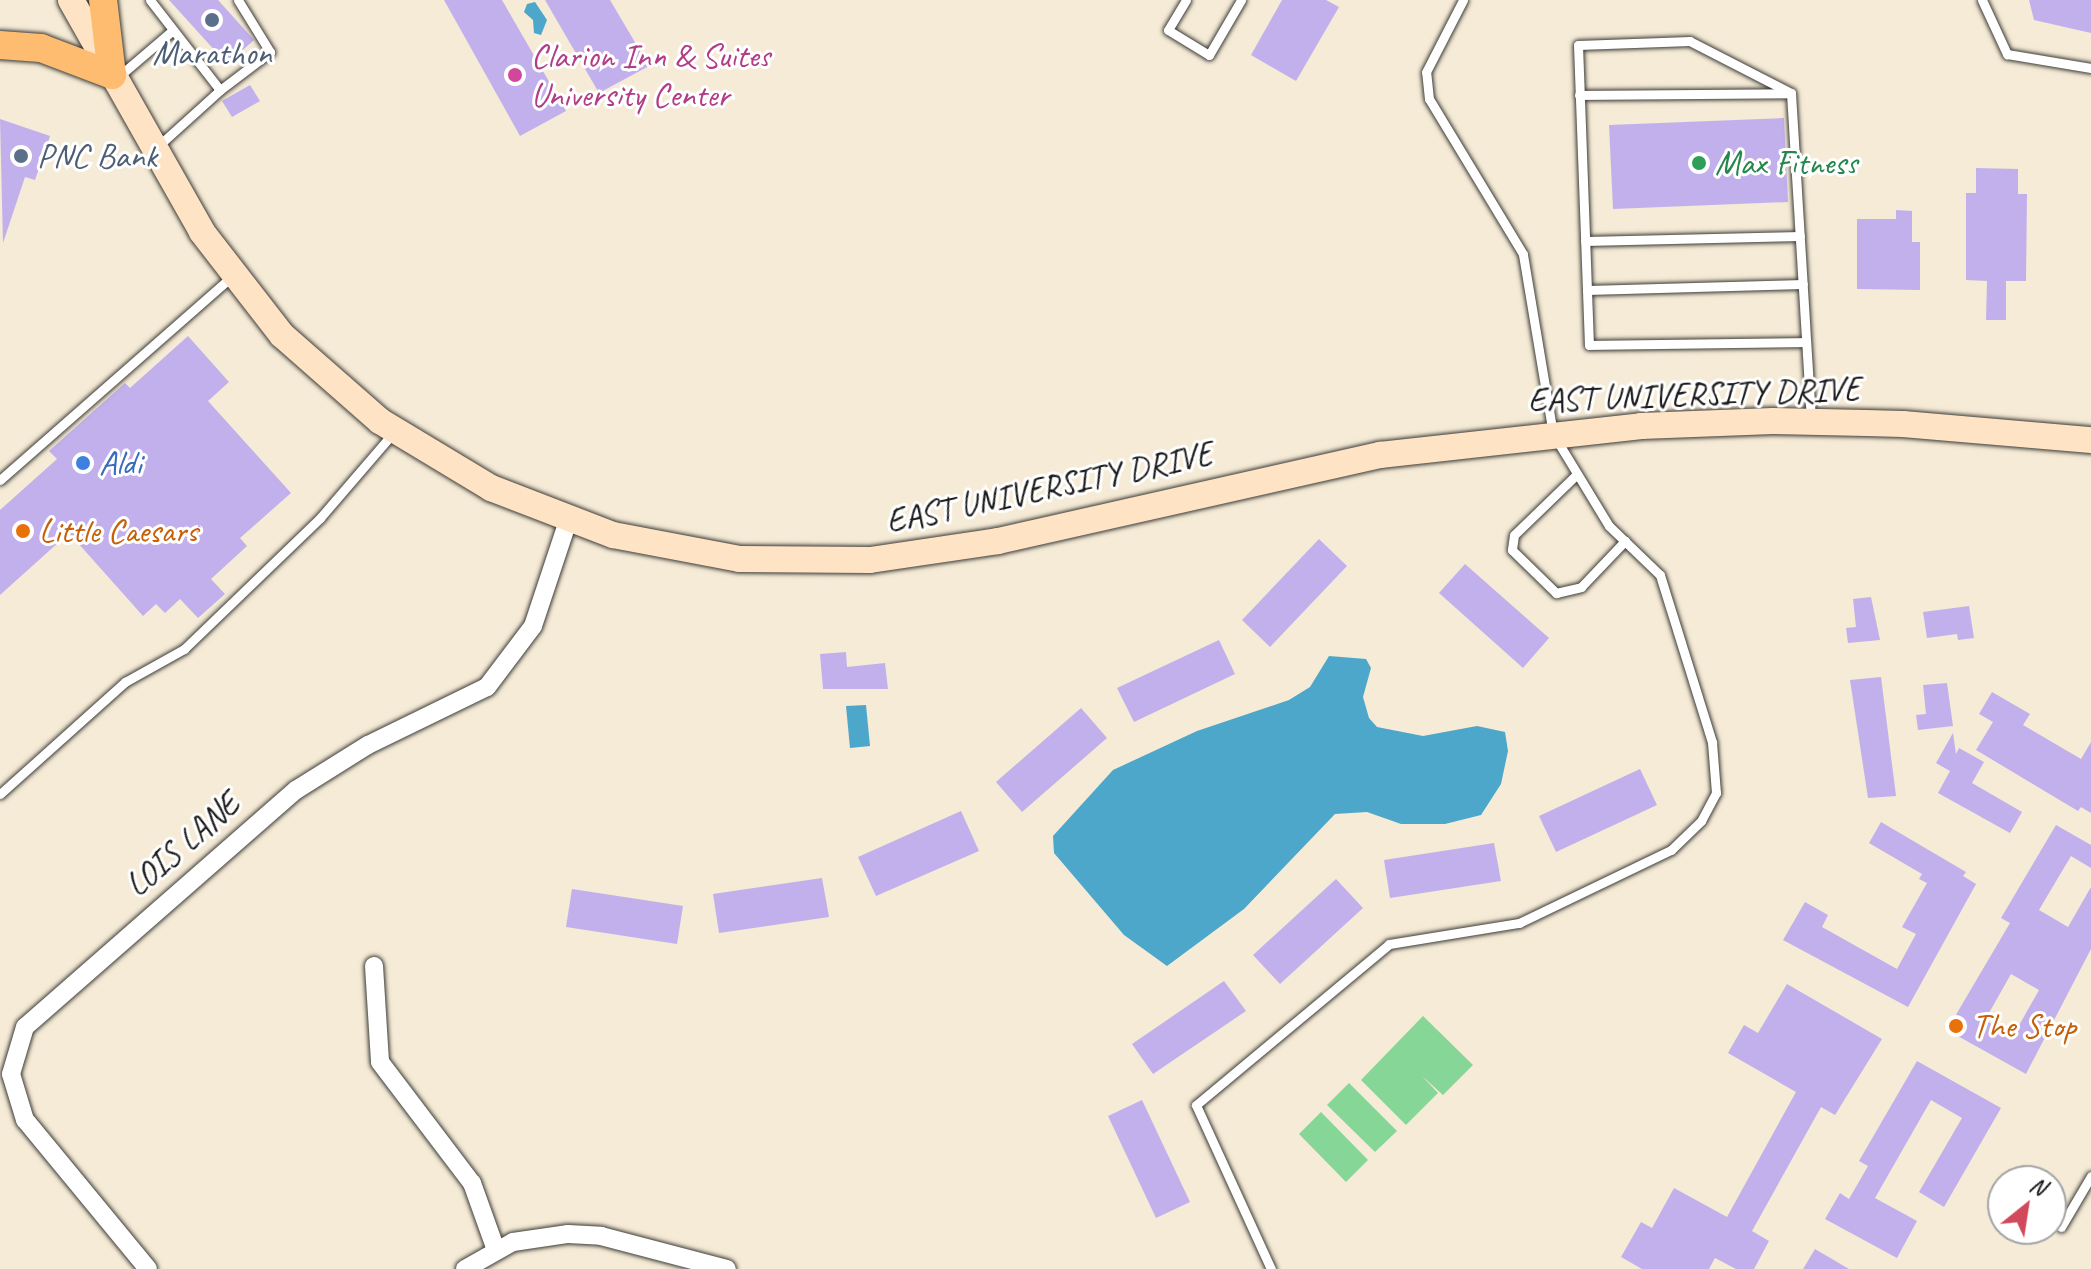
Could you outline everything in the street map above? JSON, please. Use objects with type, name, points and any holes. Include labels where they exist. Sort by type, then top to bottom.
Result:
[{"type":"main road","name":"EAST UNIVERSITY DRIVE","points":[[71,0],[154,149],[233,276],[329,381],[395,430],[491,488],[613,535],[740,559],[870,560],[998,541],[1380,455],[1553,434],[1811,422],[2091,440]]},
{"type":"main road","points":[[0,45],[41,48],[113,78],[103,0]]},
{"type":"street","name":"LOIS LANE","points":[[148,1269],[25,1120],[14,1097],[11,1074],[25,1027],[296,790],[368,745],[487,687],[533,626],[569,518]]},
{"type":"street","points":[[374,966],[380,1062],[472,1183],[496,1250]]},
{"type":"street","points":[[465,1269],[496,1250],[542,1237],[601,1236],[727,1269]]},
{"type":"lane","points":[[150,0],[220,90]]},
{"type":"lane","points":[[154,149],[220,90],[270,52],[238,0]]},
{"type":"lane","points":[[1186,0],[1168,30],[1209,55],[1241,0]]},
{"type":"lane","points":[[1271,1269],[1196,1105],[1389,944],[1519,923],[1671,850],[1701,821],[1716,793],[1712,742],[1660,575],[1625,541],[1576,475],[1553,434],[1523,254],[1429,99],[1426,72],[1463,0]]},
{"type":"lane","points":[[1982,0],[2007,54],[2091,68]]},
{"type":"lane","points":[[113,78],[173,30]]},
{"type":"lane","points":[[1791,93],[1690,41],[1578,45],[1589,345],[1806,342]]},
{"type":"lane","points":[[1579,95],[1791,93]]},
{"type":"lane","points":[[1791,93],[1811,422]]},
{"type":"lane","points":[[1585,241],[1800,236]]},
{"type":"lane","points":[[0,480],[233,276]]},
{"type":"lane","points":[[1587,290],[1803,284]]},
{"type":"lane","points":[[0,794],[125,682],[184,649],[320,518],[395,430]]},
{"type":"lane","points":[[1576,475],[1514,535],[1512,550],[1556,593],[1581,587],[1625,541]]},
{"type":"lane","points":[[2067,1217],[2091,1176]]},
{"type":"green space","points":[[1423,1016],[1473,1065],[1443,1095],[1422,1076],[1438,1093],[1406,1125],[1361,1080]]},
{"type":"green space","points":[[1349,1083],[1397,1131],[1375,1152],[1327,1105]]},
{"type":"green space","points":[[1321,1112],[1368,1160],[1346,1182],[1299,1134]]},
{"type":"water","points":[[535,2],[547,20],[541,35],[534,33],[533,20],[524,12],[527,4]]},
{"type":"water","points":[[1329,656],[1366,659],[1371,668],[1363,697],[1369,718],[1377,727],[1423,736],[1477,726],[1505,732],[1508,751],[1501,784],[1481,815],[1445,824],[1401,824],[1367,812],[1335,814],[1244,909],[1167,966],[1124,935],[1054,853],[1053,836],[1113,770],[1197,731],[1289,700],[1310,687]]},
{"type":"water","points":[[866,705],[870,746],[850,748],[846,706]]},
{"type":"building","name":"Marathon","points":[[169,0],[218,0],[254,40],[227,64]]},
{"type":"building","points":[[444,0],[502,0],[566,111],[520,136]]},
{"type":"building","points":[[545,0],[610,0],[649,66],[599,93]]},
{"type":"building","points":[[1282,0],[1326,0],[1339,7],[1296,81],[1251,55]]},
{"type":"building","points":[[2029,0],[2091,0],[2091,33],[2034,20]]},
{"type":"building","points":[[250,85],[260,101],[232,117],[222,101]]},
{"type":"building","name":"Max Fitness","points":[[1784,118],[1788,202],[1613,209],[1609,125]]},
{"type":"building","name":"PNC Bank","points":[[0,119],[50,136],[35,180],[25,177],[3,243]]},
{"type":"building","points":[[1976,168],[2018,169],[2018,194],[2027,194],[2026,281],[2006,281],[2006,320],[1986,320],[1987,281],[1966,280],[1966,193],[1976,193]]},
{"type":"building","points":[[1896,210],[1912,211],[1912,242],[1920,242],[1920,290],[1857,289],[1857,219],[1896,219]]},
{"type":"building","points":[[188,336],[229,382],[208,401],[291,493],[240,538],[247,546],[211,579],[225,594],[198,618],[180,599],[165,613],[156,604],[143,616],[69,533],[0,595],[0,510],[57,459],[49,451],[125,383],[130,388]]},
{"type":"building","points":[[1319,539],[1347,566],[1270,647],[1242,620]]},
{"type":"building","points":[[1465,564],[1549,638],[1523,668],[1439,593]]},
{"type":"building","points":[[1871,597],[1880,640],[1848,643],[1846,628],[1856,627],[1853,599]]},
{"type":"building","points":[[1969,606],[1974,638],[1958,640],[1957,634],[1927,638],[1923,612]]},
{"type":"building","points":[[1219,640],[1235,674],[1134,722],[1117,688]]},
{"type":"building","points":[[846,652],[847,667],[885,663],[888,689],[823,689],[820,654]]},
{"type":"building","points":[[1881,677],[1896,796],[1868,798],[1850,680]]},
{"type":"building","points":[[1947,683],[1953,726],[1918,730],[1916,715],[1926,714],[1923,685]]},
{"type":"building","points":[[1992,692],[2030,714],[2023,725],[2081,759],[2091,742],[2091,813],[2081,807],[2078,811],[1976,750],[1993,722],[1979,714]]},
{"type":"building","points":[[1081,708],[1107,738],[1022,812],[996,782]]},
{"type":"building","points":[[1953,733],[1956,754],[1959,748],[1984,762],[1972,783],[2022,812],[2010,833],[1938,793],[1950,771],[1936,763]]},
{"type":"building","points":[[1640,769],[1657,805],[1556,852],[1539,816]]},
{"type":"building","points":[[961,811],[979,851],[876,896],[858,857]]},
{"type":"building","points":[[1881,822],[1966,872],[1963,876],[1976,884],[1908,1007],[1783,940],[1805,902],[1828,915],[1822,927],[1897,969],[1916,934],[1902,927],[1927,883],[1919,879],[1922,874],[1869,843]]},
{"type":"building","points":[[2056,825],[2091,845],[2091,868],[2071,856],[2039,910],[2068,927],[2091,887],[2091,949],[2026,1074],[1947,1030],[2010,923],[2001,918]],"holes":[[[2011,974],[2039,990],[2013,1036],[1985,1020]]]},
{"type":"building","points":[[1494,843],[1501,881],[1390,898],[1384,860]]},
{"type":"building","points":[[822,878],[829,917],[719,933],[713,894]]},
{"type":"building","points":[[1336,879],[1363,908],[1280,984],[1253,955]]},
{"type":"building","points":[[572,889],[683,906],[677,944],[566,927]]},
{"type":"building","points":[[1224,981],[1246,1011],[1153,1074],[1132,1044]]},
{"type":"building","points":[[1787,984],[1882,1039],[1835,1115],[1821,1107],[1752,1231],[1769,1241],[1754,1269],[1736,1269],[1715,1258],[1709,1269],[1642,1269],[1621,1257],[1641,1222],[1652,1228],[1674,1188],[1727,1217],[1796,1092],[1728,1053],[1744,1025],[1758,1033]]},
{"type":"building","points":[[1917,1061],[2001,1108],[1944,1207],[1919,1192],[1962,1118],[1931,1100],[1875,1198],[1917,1221],[1897,1258],[1825,1219],[1840,1193],[1849,1199],[1868,1166],[1859,1161]]},
{"type":"building","points":[[1142,1100],[1190,1202],[1156,1218],[1108,1116]]},
{"type":"building","points":[[1815,1249],[1849,1269],[1803,1269]]},
{"type":"place","name":"Marathon","points":[[212,20]]},
{"type":"place","name":"Clarion Inn & Suites University Center","points":[[515,75]]},
{"type":"place","name":"PNC Bank","points":[[21,156]]},
{"type":"place","name":"Max Fitness","points":[[1699,163]]},
{"type":"place","name":"Aldi","points":[[83,463]]},
{"type":"place","name":"Little Caesars","points":[[23,531]]},
{"type":"place","name":"The Stop","points":[[1956,1026]]}]
